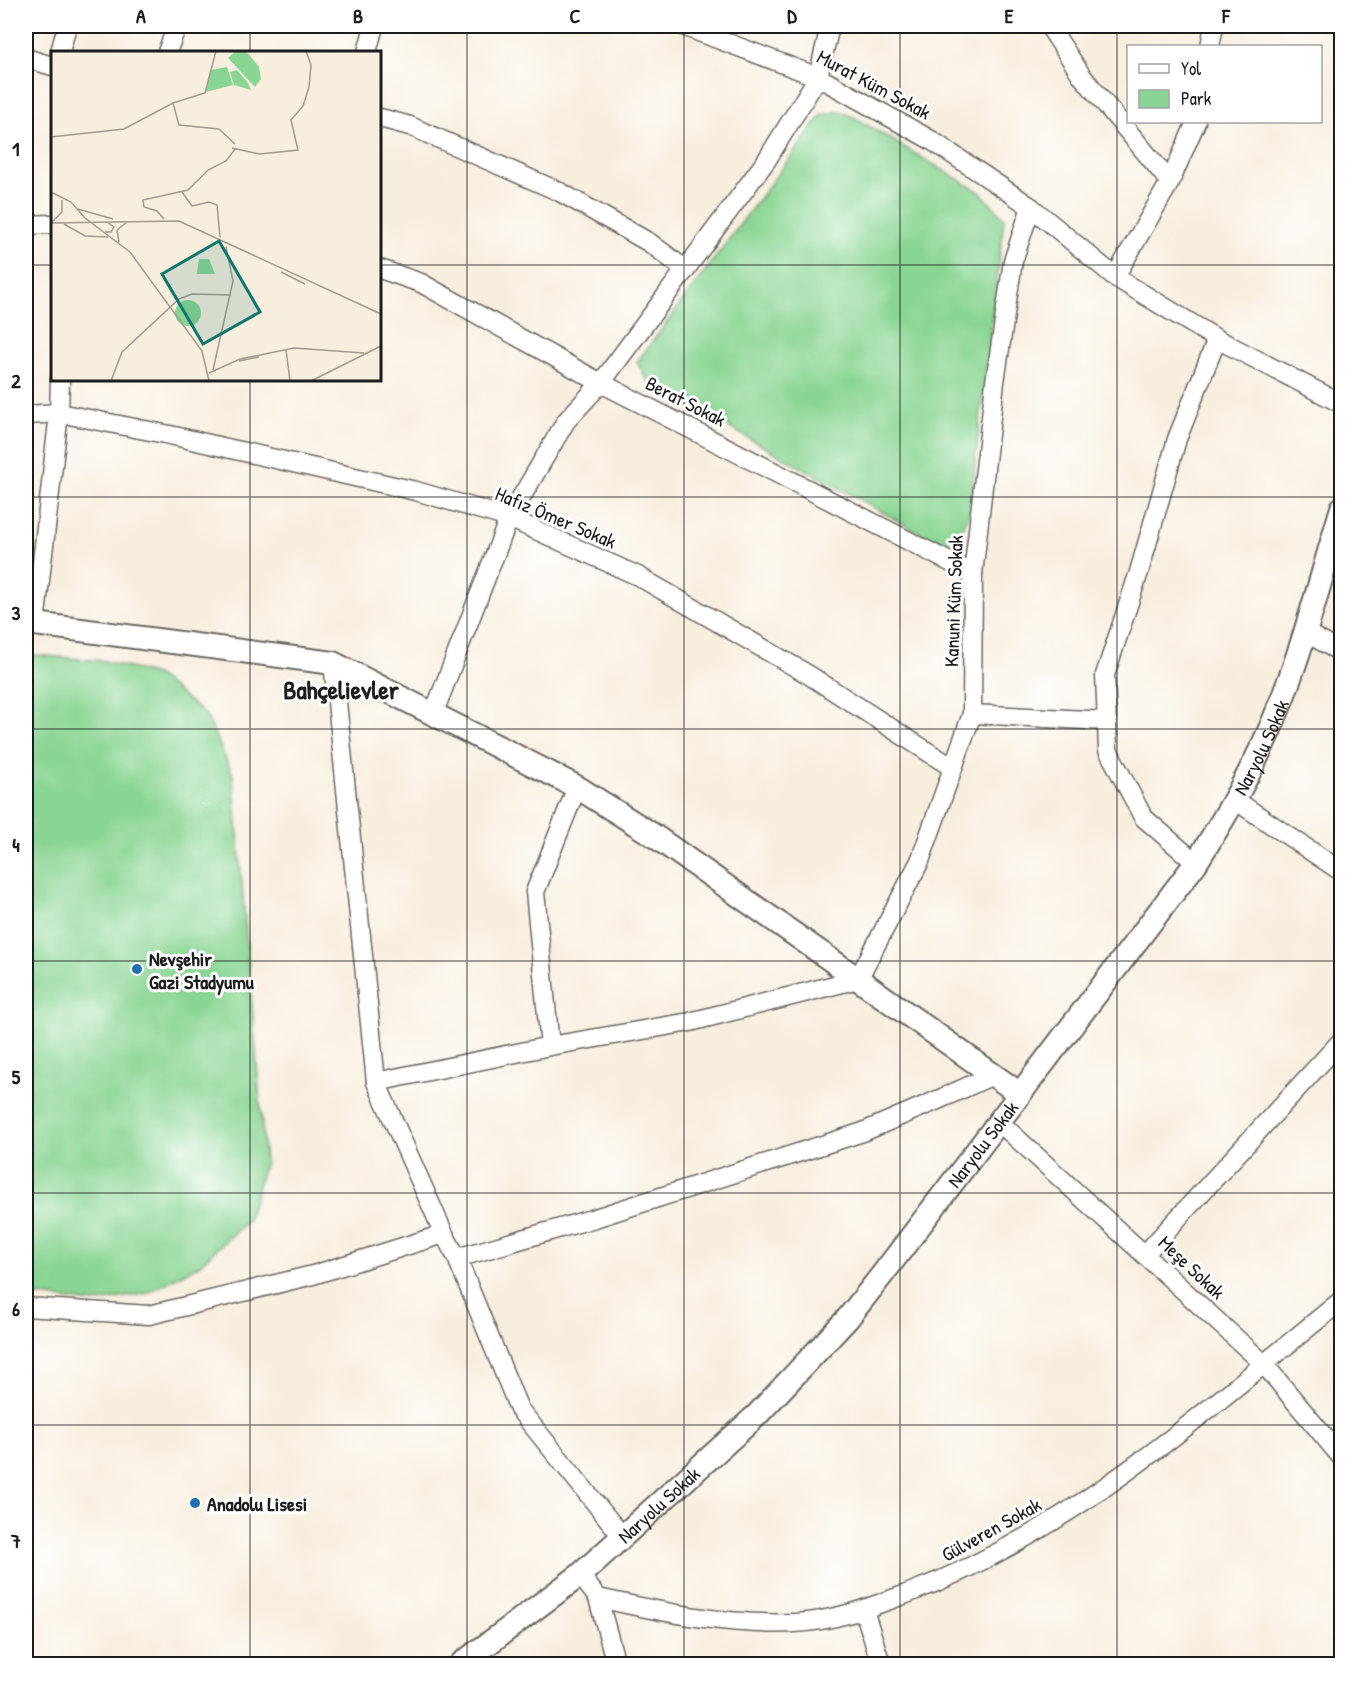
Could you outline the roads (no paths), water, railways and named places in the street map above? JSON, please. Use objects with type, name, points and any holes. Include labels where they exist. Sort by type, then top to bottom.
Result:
[{"type":"street","points":[[60,51],[67,26]]},
{"type":"street","points":[[167,51],[177,26]]},
{"type":"street","points":[[367,51],[374,26]]},
{"type":"street","name":"Murat Küm Sokak","points":[[683,26],[818,77],[931,140],[1031,207],[1116,277],[1217,339],[1341,404]]},
{"type":"street","points":[[434,715],[509,518],[566,421],[601,383],[766,161],[818,77],[830,26]]},
{"type":"street","points":[[1049,26],[1082,76],[1170,182]]},
{"type":"street","points":[[1210,45],[1214,26]]},
{"type":"street","points":[[26,58],[51,66]]},
{"type":"street","points":[[381,118],[410,126],[560,192],[650,243],[686,270]]},
{"type":"street","points":[[1116,277],[1170,182],[1196,123]]},
{"type":"street","name":"Kanuni Küm Sokak","points":[[858,979],[920,861],[972,714],[973,574],[995,382],[1013,261],[1031,207]]},
{"type":"street","points":[[26,225],[51,224]]},
{"type":"street","name":"Berat Sokak","points":[[381,269],[422,283],[601,383],[973,574]]},
{"type":"street","points":[[1196,862],[1143,817],[1108,750],[1105,675],[1139,572],[1177,439],[1217,339]]},
{"type":"street","points":[[60,381],[59,413],[30,624],[333,663],[577,787],[653,835],[1020,1094]]},
{"type":"street","name":"Hafız Ömer Sokak","points":[[26,416],[59,413],[170,435],[416,491],[509,518],[638,576],[808,675],[953,768]]},
{"type":"street","name":"Naryolu Sokak","points":[[461,1665],[580,1575],[757,1415],[848,1318],[999,1122],[1196,862],[1235,800],[1274,721],[1305,632],[1341,508]]},
{"type":"street","points":[[1305,632],[1341,653]]},
{"type":"street","points":[[333,663],[376,1082],[444,1234],[458,1258],[519,1409],[622,1536]]},
{"type":"street","points":[[972,714],[1107,721]]},
{"type":"street","points":[[550,1046],[535,892],[577,787]]},
{"type":"street","points":[[1235,800],[1341,872]]},
{"type":"street","points":[[376,1082],[550,1046],[690,1022],[858,979]]},
{"type":"street","points":[[1145,1254],[1341,1040]]},
{"type":"street","points":[[458,1258],[595,1218],[863,1132],[993,1074]]},
{"type":"street","name":"Meşe Sokak","points":[[999,1122],[1263,1363],[1341,1458]]},
{"type":"street","points":[[26,1307],[149,1315],[313,1275],[444,1234]]},
{"type":"street","name":"Gülveren Sokak","points":[[598,1598],[668,1613],[737,1622],[795,1623],[830,1619],[864,1610],[945,1580],[1015,1545],[1089,1499],[1151,1455],[1341,1300]]},
{"type":"street","points":[[580,1575],[598,1598],[616,1665]]},
{"type":"street","points":[[864,1610],[881,1665]]},
{"type":"place","name":"Nevşehir Gazi Stadyumu","points":[[137,969]]},
{"type":"place","name":"Anadolu Lisesi","points":[[195,1503]]},
{"type":"district","name":"Bahçelievler","points":[[341,689]]}]
